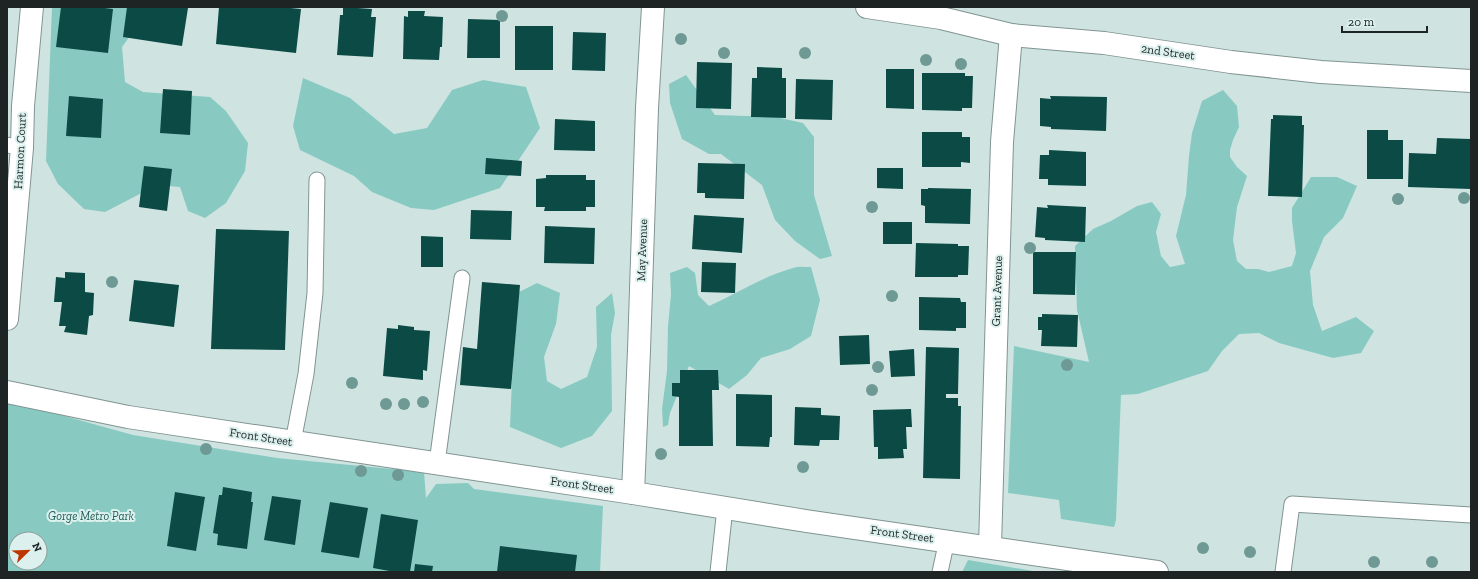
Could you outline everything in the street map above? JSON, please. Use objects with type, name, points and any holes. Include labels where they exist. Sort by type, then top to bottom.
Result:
[{"type":"street","name":"Harmon Court","points":[[7,319],[15,147],[23,106],[32,7]]},
{"type":"street","name":"May Avenue","points":[[632,493],[640,342],[647,108],[653,7]]},
{"type":"street","name":"2nd Street","points":[[867,7],[941,13],[1011,35],[1104,43],[1231,62],[1321,72],[1471,81]]},
{"type":"street","name":"Grant Avenue","points":[[990,546],[1002,142],[1011,35]]},
{"type":"street","name":"Front Street","points":[[7,392],[128,417],[725,508],[990,546],[1131,570],[1157,572]]},
{"type":"lane","points":[[293,442],[306,374],[315,292],[318,180]]},
{"type":"lane","points":[[437,464],[462,278]]},
{"type":"lane","points":[[1283,572],[1292,504],[1471,515]]},
{"type":"lane","points":[[718,572],[725,508]]},
{"type":"lane","points":[[940,572],[947,540]]},
{"type":"green space","points":[[52,7],[151,7],[122,47],[125,82],[143,92],[210,97],[226,111],[248,143],[245,171],[226,203],[205,218],[188,211],[180,187],[157,185],[105,212],[84,209],[58,184],[46,161]]},
{"type":"green space","points":[[686,75],[715,115],[776,117],[803,123],[814,137],[814,195],[832,256],[820,259],[795,241],[775,220],[762,185],[721,154],[709,154],[682,139],[670,103],[669,84]]},
{"type":"green space","points":[[303,78],[350,98],[394,134],[427,128],[452,90],[483,80],[526,87],[540,128],[500,188],[434,210],[411,208],[372,192],[354,176],[300,150],[293,126]]},
{"type":"green space","points":[[1223,90],[1237,106],[1239,127],[1230,150],[1230,157],[1237,167],[1247,176],[1237,207],[1233,240],[1237,261],[1246,269],[1258,269],[1269,272],[1292,266],[1296,253],[1292,208],[1311,177],[1337,177],[1357,186],[1343,218],[1324,237],[1310,271],[1313,305],[1322,331],[1356,317],[1374,331],[1361,353],[1333,358],[1279,343],[1259,333],[1239,334],[1222,351],[1208,371],[1138,394],[1121,395],[1116,520],[1114,527],[1061,519],[1059,500],[1008,493],[1014,346],[1089,362],[1077,310],[1075,246],[1093,229],[1111,221],[1137,206],[1152,202],[1161,214],[1156,232],[1161,256],[1170,267],[1185,264],[1176,236],[1186,195],[1192,133],[1202,101]]},
{"type":"green space","points":[[687,267],[695,273],[698,295],[709,306],[761,280],[795,267],[811,267],[820,300],[811,336],[790,349],[761,358],[747,375],[729,389],[689,366],[670,413],[668,425],[663,427],[662,409],[667,371],[668,326],[671,294],[670,273]]},
{"type":"green space","points":[[537,283],[560,293],[556,324],[544,357],[547,381],[561,389],[587,377],[597,347],[596,307],[612,293],[615,313],[611,335],[612,411],[592,436],[561,448],[510,427],[519,292]]},
{"type":"green space","name":"Gorge Metro Park","points":[[7,400],[133,435],[277,458],[424,472],[426,498],[436,484],[468,483],[474,489],[603,506],[600,572],[7,572]]},
{"type":"green space","points":[[968,560],[1039,572],[962,572]]},
{"type":"building","points":[[61,7],[96,7],[113,9],[108,53],[56,47]]},
{"type":"building","points":[[127,7],[188,8],[182,46],[123,37]]},
{"type":"building","points":[[219,7],[280,7],[301,9],[296,53],[216,44]]},
{"type":"building","points":[[343,7],[372,9],[371,17],[376,17],[373,57],[337,55],[340,15],[343,15]]},
{"type":"building","points":[[408,11],[425,11],[424,16],[443,17],[442,47],[440,47],[439,60],[403,59],[404,16],[408,17]]},
{"type":"building","points":[[468,19],[500,20],[500,58],[467,58]]},
{"type":"building","points":[[515,26],[553,26],[553,70],[515,70]]},
{"type":"building","points":[[573,32],[606,33],[605,71],[572,70]]},
{"type":"building","points":[[697,62],[732,63],[731,109],[696,108]]},
{"type":"building","points":[[757,67],[782,68],[782,78],[786,78],[786,118],[751,117],[752,78],[757,78]]},
{"type":"building","points":[[886,69],[914,69],[914,109],[886,108]]},
{"type":"building","points":[[922,73],[965,73],[965,76],[973,76],[972,108],[962,108],[962,111],[922,110]]},
{"type":"building","points":[[796,79],[833,80],[832,120],[795,119]]},
{"type":"building","points":[[163,89],[192,91],[190,135],[160,133]]},
{"type":"building","points":[[69,96],[103,99],[101,138],[66,136]]},
{"type":"building","points":[[1050,96],[1107,97],[1106,131],[1051,129],[1051,127],[1040,126],[1040,98],[1051,99]]},
{"type":"building","points":[[1273,115],[1302,116],[1302,125],[1304,125],[1302,197],[1268,196],[1271,119],[1273,119]]},
{"type":"building","points":[[555,119],[595,121],[595,151],[554,150]]},
{"type":"building","points":[[1367,130],[1388,130],[1388,140],[1403,140],[1403,179],[1367,179]]},
{"type":"building","points":[[922,132],[962,132],[962,137],[970,137],[970,163],[961,162],[961,167],[922,167]]},
{"type":"building","points":[[1437,138],[1471,139],[1471,189],[1408,187],[1409,153],[1436,154]]},
{"type":"building","points":[[1049,150],[1086,152],[1086,186],[1048,185],[1048,179],[1039,179],[1040,155],[1049,155]]},
{"type":"building","points":[[486,158],[522,161],[521,176],[485,174]]},
{"type":"building","points":[[698,163],[745,164],[744,199],[705,198],[705,193],[697,193]]},
{"type":"building","points":[[144,166],[172,169],[167,211],[139,207]]},
{"type":"building","points":[[877,168],[903,168],[903,189],[877,188]]},
{"type":"building","points":[[546,175],[586,175],[586,180],[595,180],[595,207],[586,207],[586,211],[544,211],[545,207],[536,207],[536,179],[546,178]]},
{"type":"building","points":[[921,189],[971,189],[970,224],[925,223],[925,206],[921,205]]},
{"type":"building","points":[[1047,205],[1086,207],[1085,242],[1045,240],[1045,238],[1035,237],[1037,207],[1048,208]]},
{"type":"building","points":[[471,210],[512,211],[511,240],[470,239]]},
{"type":"building","points":[[694,215],[744,218],[742,253],[692,249]]},
{"type":"building","points":[[883,222],[912,222],[912,244],[883,244]]},
{"type":"building","points":[[545,226],[595,228],[594,264],[544,263]]},
{"type":"building","points":[[216,229],[289,231],[285,350],[211,349]]},
{"type":"building","points":[[421,236],[443,237],[443,267],[421,267]]},
{"type":"building","points":[[916,243],[958,244],[958,246],[969,246],[968,275],[958,275],[958,277],[915,277]]},
{"type":"building","points":[[1033,252],[1076,252],[1075,295],[1033,294]]},
{"type":"building","points":[[702,262],[736,263],[735,293],[701,292]]},
{"type":"building","points":[[65,272],[85,273],[85,292],[94,293],[93,315],[89,316],[87,335],[64,332],[66,326],[59,326],[62,302],[54,302],[56,277],[65,278]]},
{"type":"building","points":[[134,280],[179,285],[174,327],[129,321]]},
{"type":"building","points":[[482,282],[520,285],[511,389],[460,385],[463,347],[477,349]]},
{"type":"building","points":[[919,297],[960,298],[961,302],[966,302],[966,328],[956,328],[956,331],[919,330]]},
{"type":"building","points":[[1042,314],[1078,315],[1077,347],[1041,346],[1042,330],[1038,330],[1038,317],[1042,317]]},
{"type":"building","points":[[398,325],[414,327],[414,330],[430,331],[427,371],[423,370],[423,380],[383,376],[387,328],[398,329]]},
{"type":"building","points":[[869,335],[870,364],[840,365],[839,336]]},
{"type":"building","points":[[926,347],[959,348],[958,394],[946,394],[946,398],[958,398],[958,406],[961,406],[960,479],[923,478]]},
{"type":"building","points":[[914,349],[915,376],[891,377],[889,351]]},
{"type":"building","points":[[680,370],[718,370],[719,390],[712,390],[713,446],[679,446],[679,397],[672,396],[672,383],[680,383]]},
{"type":"building","points":[[736,394],[772,395],[772,437],[770,437],[769,447],[736,446]]},
{"type":"building","points":[[795,407],[821,408],[821,415],[840,416],[839,440],[820,440],[819,446],[794,445]]},
{"type":"building","points":[[911,409],[912,427],[906,427],[907,449],[903,449],[904,458],[878,459],[878,447],[874,447],[873,410]]},
{"type":"building","points":[[223,487],[252,492],[251,502],[253,502],[247,549],[217,545],[218,534],[213,533],[219,495],[222,495]]},
{"type":"building","points":[[175,492],[205,497],[196,551],[167,546]]},
{"type":"building","points":[[272,496],[301,500],[295,545],[264,540]]},
{"type":"building","points":[[330,502],[368,508],[359,558],[321,552]]},
{"type":"building","points":[[381,514],[418,520],[410,572],[395,572],[373,568]]},
{"type":"building","points":[[500,546],[577,555],[575,572],[497,572]]},
{"type":"building","points":[[415,564],[433,566],[432,572],[414,572]]}]
